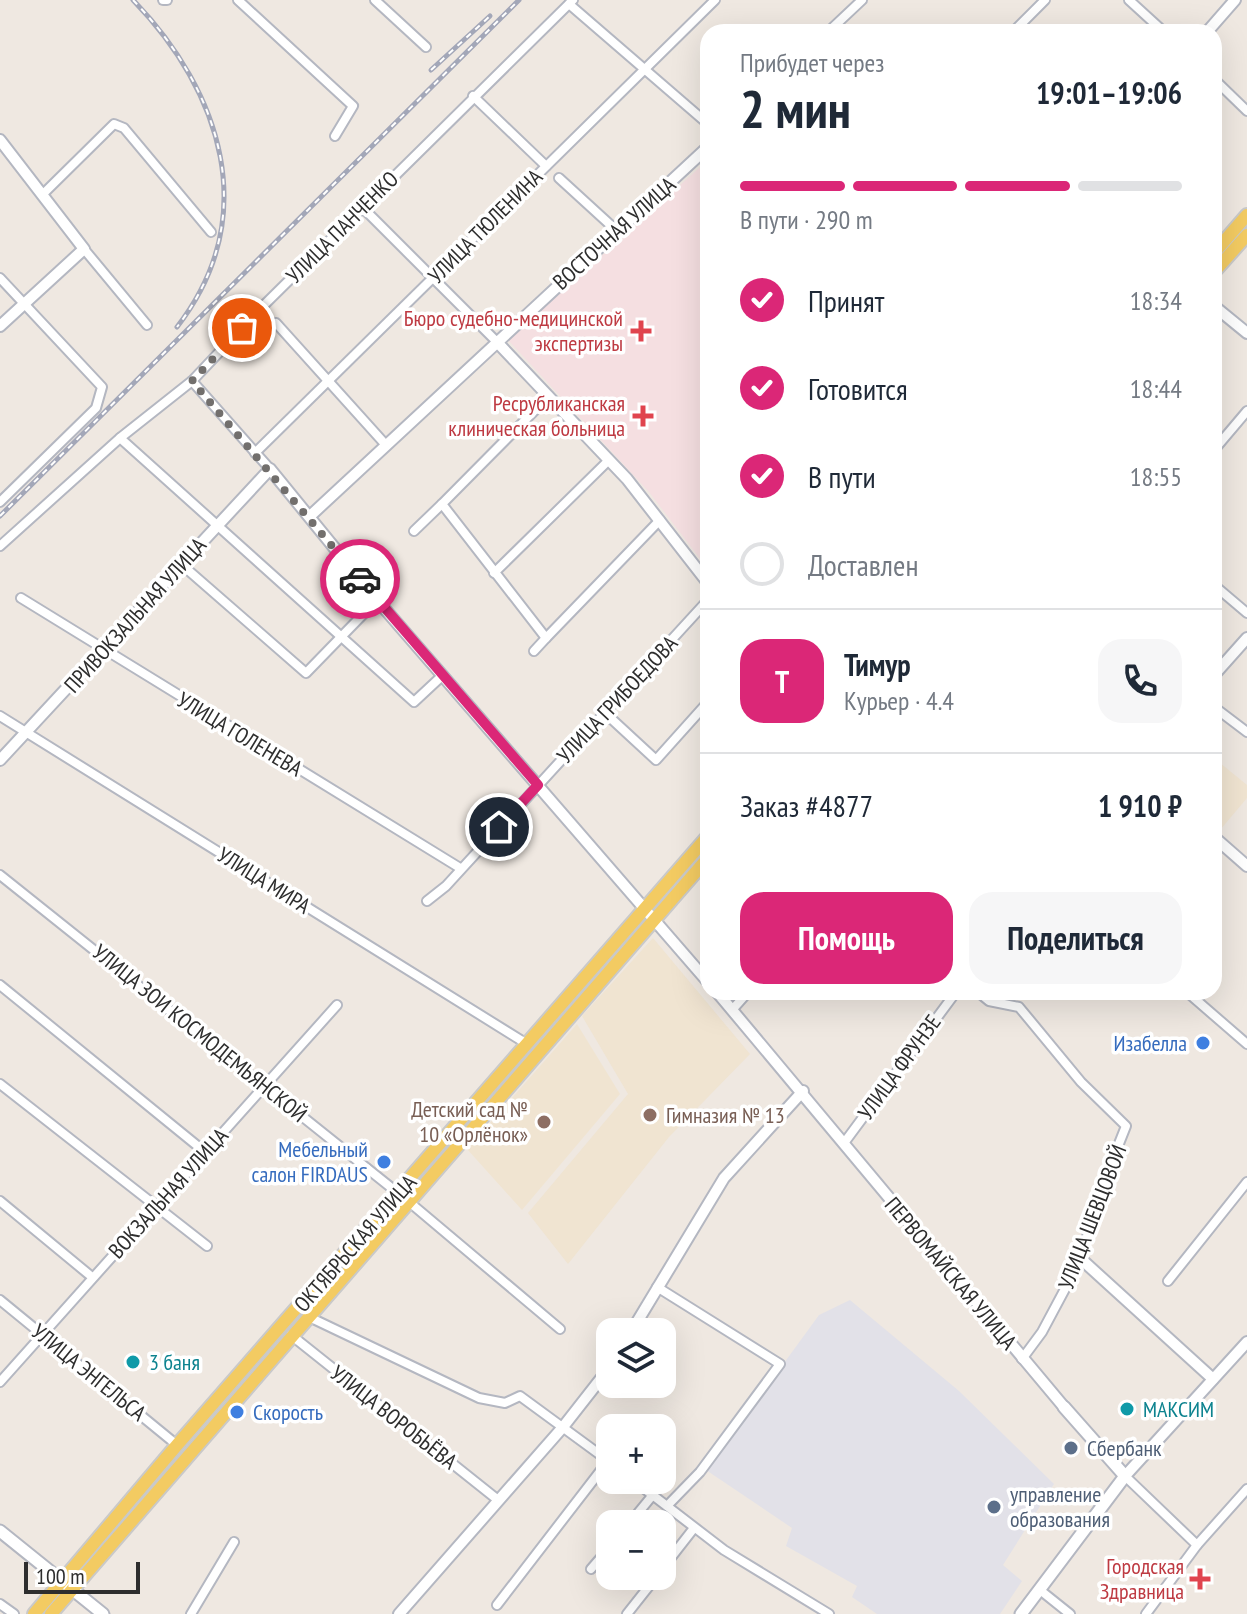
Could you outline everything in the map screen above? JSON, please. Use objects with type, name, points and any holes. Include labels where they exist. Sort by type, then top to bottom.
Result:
[{"type":"main road","points":[[1222,244],[1247,215]]},
{"type":"main road","points":[[1222,263],[1247,235]]},
{"type":"main road","name":"ОКТЯБРЬСКАЯ УЛИЦА","points":[[34,1614],[67,1584],[307,1316],[527,1044],[700,845]]},
{"type":"main road","name":"ОКТЯБРЬСКАЯ УЛИЦА","points":[[51,1614],[67,1584],[177,1445],[700,867]]},
{"type":"main road","name":"ПЕРВОМАЙСКАЯ УЛИЦА","points":[[1064,1407],[1125,1476]]},
{"type":"main road","points":[[1021,1614],[1125,1476]]},
{"type":"main road","points":[[0,1531],[103,1614]]},
{"type":"street","points":[[238,0],[353,106],[335,136]]},
{"type":"street","points":[[375,0],[426,47]]},
{"type":"street","name":"УЛИЦА ТЮЛЕНИНА","points":[[255,453],[715,0]]},
{"type":"street","points":[[836,24],[862,0]]},
{"type":"street","points":[[1021,24],[1045,0]]},
{"type":"street","points":[[1129,0],[1155,24]]},
{"type":"street","points":[[1214,24],[1235,0]]},
{"type":"street","points":[[571,2],[700,117]]},
{"type":"street","name":"УЛИЦА ПАНЧЕНКО","points":[[0,546],[120,438],[192,381],[473,96],[571,2]]},
{"type":"street","points":[[1222,87],[1247,111]]},
{"type":"street","points":[[473,96],[546,166]]},
{"type":"street","points":[[42,195],[114,124],[124,128],[211,232]]},
{"type":"street","points":[[0,140],[147,325]]},
{"type":"street","name":"ВОСТОЧНАЯ УЛИЦА","points":[[310,516],[700,154]]},
{"type":"street","points":[[559,178],[617,231]]},
{"type":"street","points":[[362,207],[435,278],[609,460],[700,573]]},
{"type":"street","points":[[0,326],[84,249]]},
{"type":"street","points":[[0,278],[102,387],[96,408],[0,502]]},
{"type":"street","points":[[1222,313],[1247,333]]},
{"type":"street","points":[[276,323],[385,444]]},
{"type":"street","points":[[192,381],[700,973]]},
{"type":"street","points":[[414,531],[549,396]]},
{"type":"street","points":[[1222,441],[1247,411]]},
{"type":"street","points":[[120,438],[414,702],[443,675]]},
{"type":"street","points":[[494,573],[609,460]]},
{"type":"street","name":"ПРИВОКЗАЛЬНАЯ УЛИЦА","points":[[0,760],[270,469]]},
{"type":"street","points":[[442,504],[546,638]]},
{"type":"street","points":[[534,651],[660,520]]},
{"type":"street","points":[[181,564],[306,673],[377,600]]},
{"type":"street","points":[[1222,592],[1247,613]]},
{"type":"street","name":"УЛИЦА ГОЛЕНЕВА","points":[[21,598],[460,868]]},
{"type":"street","name":"УЛИЦА ГРИБОЕДОВА","points":[[427,901],[700,609]]},
{"type":"street","points":[[1222,666],[1247,638]]},
{"type":"street","points":[[604,712],[656,760],[700,711]]},
{"type":"street","points":[[1222,713],[1247,732]]},
{"type":"street","name":"УЛИЦА МИРА","points":[[0,716],[527,1044]]},
{"type":"street","points":[[1222,844],[1247,866]]},
{"type":"street","name":"УЛИЦА ЗОИ КОСМОДЕМЬЯНСКОЙ","points":[[0,875],[266,1085],[560,1329]]},
{"type":"street","points":[[0,985],[205,1152]]},
{"type":"street","name":"ПЕРВОМАЙСКАЯ УЛИЦА","points":[[724,1000],[803,1091],[1064,1407]]},
{"type":"street","points":[[732,1010],[741,1000]]},
{"type":"street","name":"УЛИЦА ФРУНЗЕ","points":[[844,1143],[950,1000]]},
{"type":"street","name":"УЛИЦА ШЕВЦОВОЙ","points":[[988,1000],[1019,1007],[1081,1082],[1126,1126],[1097,1199],[1081,1259],[1042,1332],[1022,1359]]},
{"type":"street","points":[[1196,1000],[1246,1043]]},
{"type":"street","name":"ВОКЗАЛЬНАЯ УЛИЦА","points":[[0,1382],[337,1005]]},
{"type":"street","points":[[0,1084],[207,1246]]},
{"type":"street","points":[[639,1318],[724,1178],[803,1091]]},
{"type":"street","points":[[1168,1281],[1247,1182]]},
{"type":"street","points":[[0,1201],[92,1277]]},
{"type":"street","points":[[1081,1259],[1213,1379]]},
{"type":"street","points":[[657,1287],[780,1364],[700,1472],[667,1506]]},
{"type":"street","name":"УЛИЦА ЭНГЕЛЬСА","points":[[0,1300],[177,1445]]},
{"type":"street","points":[[307,1316],[479,1398],[505,1403],[520,1396],[596,1452]]},
{"type":"street","name":"УЛИЦА ВОРОБЬЁВА","points":[[290,1335],[498,1500]]},
{"type":"street","points":[[1125,1476],[1247,1342]]},
{"type":"street","points":[[399,1614],[563,1427],[596,1385]]},
{"type":"street","name":"ПЕРВОМАЙСКАЯ УЛИЦА","points":[[1125,1476],[1197,1545]]},
{"type":"street","points":[[497,1605],[596,1479]]},
{"type":"street","points":[[1146,1614],[1197,1545],[1247,1489]]},
{"type":"street","points":[[650,1494],[694,1528],[829,1614]]},
{"type":"street","points":[[640,1510],[652,1496]]},
{"type":"street","points":[[676,1551],[694,1528]]},
{"type":"street","points":[[191,1614],[234,1542]]},
{"type":"street","points":[[591,1569],[596,1563]]},
{"type":"street","points":[[627,1614],[646,1590]]},
{"type":"street","points":[[1040,1590],[1070,1614]]},
{"type":"street","points":[[0,1604],[14,1614]]},
{"type":"shaded area","name":"Ресрубликанская клиническая больница","points":[[700,167],[700,559],[649,492],[508,340]]},
{"type":"shaded area","points":[[1222,765],[1247,785],[1247,798],[1222,828]]},
{"type":"shaded area","name":"Гимназия № 13","points":[[653,938],[700,994],[700,1000],[705,1000],[750,1054],[669,1137],[568,1264],[528,1213],[628,1094],[582,1016]]},
{"type":"shaded area","name":"Детский сад № 10 «Орлёнок»","points":[[577,1024],[620,1094],[522,1210],[467,1149]]},
{"type":"shaded area","points":[[850,1300],[959,1391],[1054,1484],[1003,1565],[1022,1581],[1000,1614],[877,1614],[852,1597],[857,1586],[786,1546],[792,1528],[706,1470],[819,1315]]},
{"type":"railway","points":[[133,0],[164,36],[189,74],[208,115],[220,157],[224,199],[218,242],[203,285],[177,327]]},
{"type":"railway","points":[[0,516],[519,0]]},
{"type":"railway","points":[[431,70],[490,16]]},
{"type":"way so far","points":[[242,328],[192,381],[310,516],[360,579]]},
{"type":"place","name":"Бюро судебно-медицинской экспертизы","points":[[641,331]]},
{"type":"place","name":"Ресрубликанская клиническая больница","points":[[643,416]]},
{"type":"place","name":"Изабелла","points":[[1203,1043]]},
{"type":"place","name":"Гимназия № 13","points":[[650,1115]]},
{"type":"place","name":"Детский сад № 10 «Орлёнок»","points":[[544,1122]]},
{"type":"place","name":"Мебельный салон FIRDAUS","points":[[384,1162]]},
{"type":"place","name":"3 баня","points":[[133,1362]]},
{"type":"place","name":"МАКСИМ","points":[[1127,1409]]},
{"type":"place","name":"Скорость","points":[[237,1412]]},
{"type":"place","name":"Сбербанк","points":[[1071,1448]]},
{"type":"place","name":"управление образования","points":[[994,1507]]},
{"type":"place","name":"Городская Здравница","points":[[1200,1579]]},
{"type":"route","points":[[360,579],[538,785],[499,827]]}]
